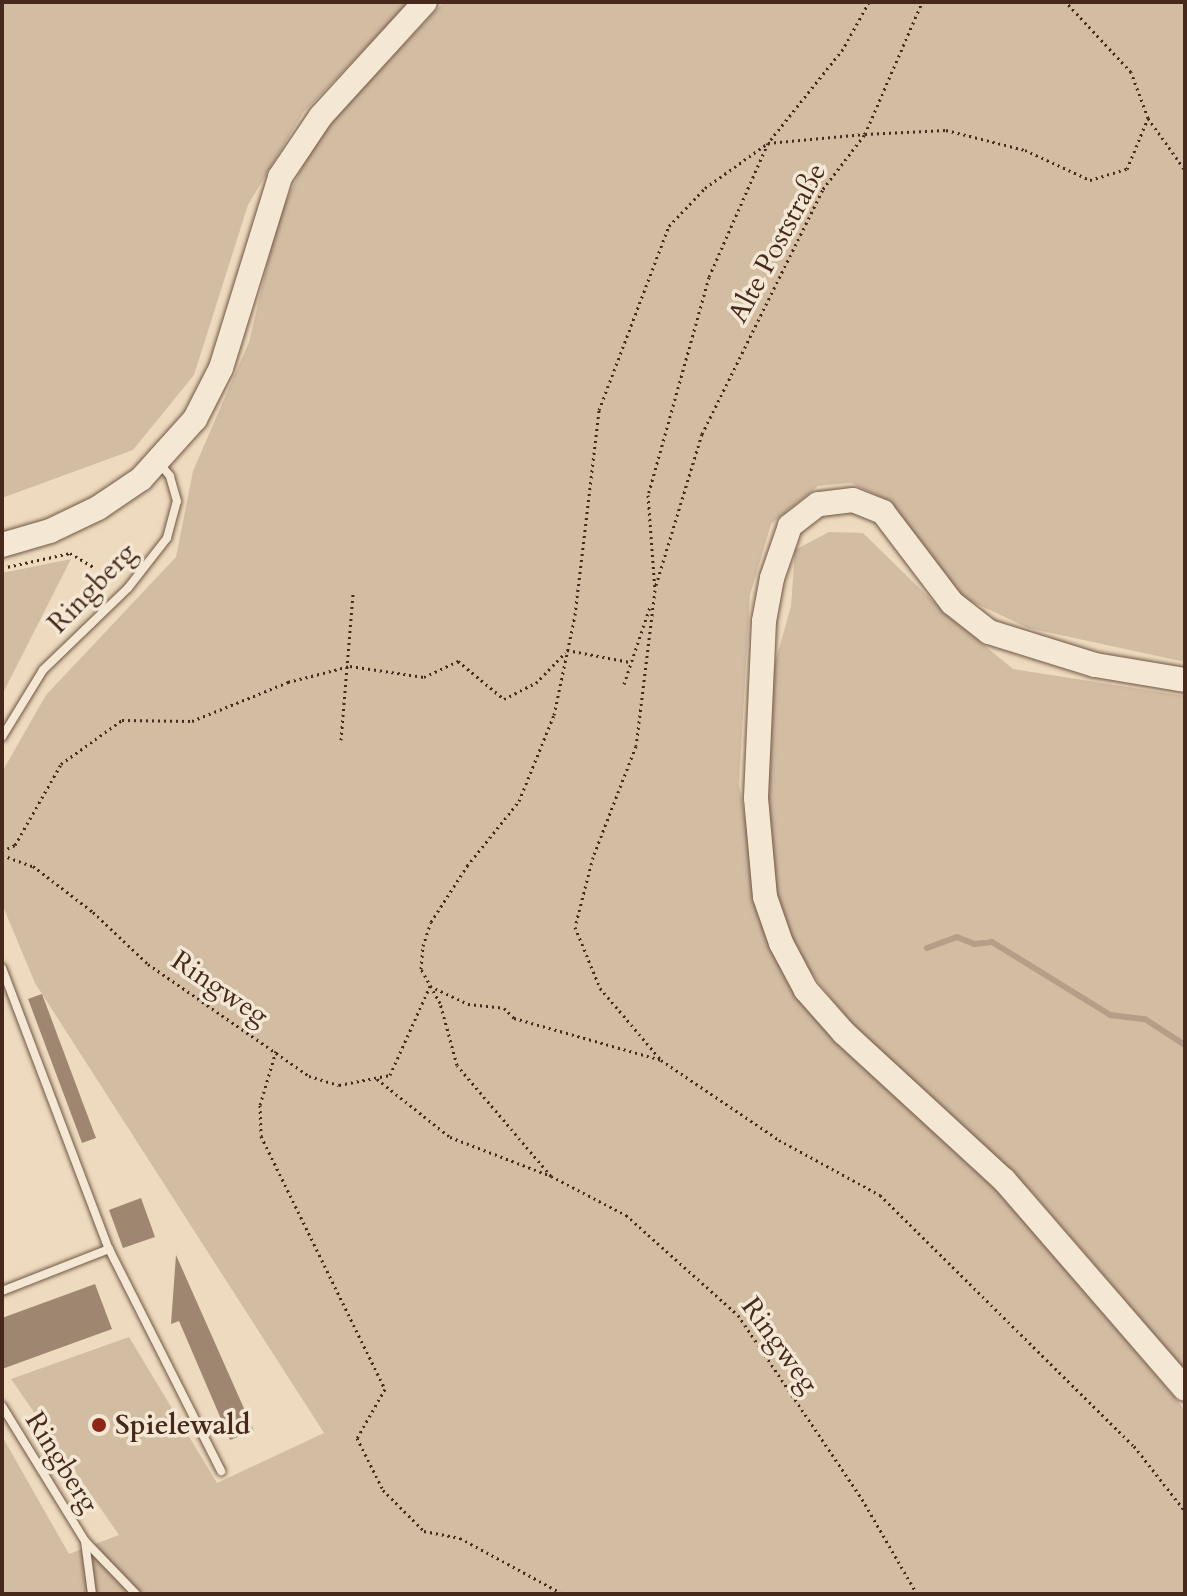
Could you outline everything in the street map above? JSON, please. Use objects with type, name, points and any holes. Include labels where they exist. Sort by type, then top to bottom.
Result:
[{"type":"main road","points":[[2,545],[77,520],[158,462],[195,419],[215,382],[280,177],[321,116],[425,2]]},
{"type":"main road","points":[[1185,680],[1095,665],[989,632],[952,603],[883,512],[853,500],[818,504],[790,526],[772,578],[764,621],[756,798],[765,897],[781,943],[806,990],[844,1033],[1004,1180],[1185,1389]]},
{"type":"lane","name":"Ringberg","points":[[2,737],[43,670],[128,588],[167,538],[177,501],[170,476],[158,462]]},
{"type":"lane","points":[[2,968],[109,1249],[221,1471]]},
{"type":"lane","points":[[2,1291],[109,1249]]},
{"type":"lane","name":"Ringberg","points":[[2,1406],[85,1541],[136,1594]]},
{"type":"lane","name":"Ringberg","points":[[85,1541],[92,1594]]},
{"type":"path","name":"Alte Poststraße","points":[[624,684],[702,434],[823,189],[865,134],[922,2]]},
{"type":"path","points":[[1066,2],[1131,72],[1148,118],[1185,170]]},
{"type":"path","points":[[551,1176],[457,1065],[440,1003],[421,969],[431,922],[467,866],[519,801],[554,715],[567,650],[599,410],[669,226],[705,188],[768,143],[946,130],[1025,150],[1090,180],[1127,169],[1148,118]]},
{"type":"path","points":[[2,568],[70,553],[93,567]]},
{"type":"path","points":[[341,740],[350,666],[353,594]]},
{"type":"path","points":[[567,650],[631,662]]},
{"type":"path","points":[[2,853],[15,845],[61,764],[122,720],[192,721],[288,682],[350,666],[424,677],[458,661],[504,699],[536,683],[567,650]]},
{"type":"path","name":"Ringweg","points":[[2,853],[33,866],[93,912],[148,964],[309,1076],[339,1085],[376,1079],[450,1137],[551,1176],[626,1215],[738,1315],[862,1499],[917,1594]]},
{"type":"path","points":[[430,986],[468,1004],[504,1008],[514,1018],[661,1060]]},
{"type":"path","points":[[376,1079],[390,1075],[395,1068],[401,1042],[430,986]]},
{"type":"path","points":[[276,1051],[260,1105],[261,1136],[385,1389],[357,1438],[383,1490],[424,1531],[460,1538],[563,1594]]},
{"type":"shaded area","points":[[2,2],[410,2],[303,113],[248,205],[194,375],[133,450],[2,498]]},
{"type":"shaded area","points":[[444,2],[1185,2],[1185,662],[1028,628],[964,598],[890,501],[851,483],[818,486],[771,524],[750,595],[739,785],[765,926],[901,1097],[1015,1208],[1185,1410],[1185,1594],[2,1594],[2,1436],[69,1554],[119,1535],[11,1379],[129,1337],[217,1483],[324,1433],[35,983],[2,904],[2,772],[46,695],[176,557],[193,471],[249,342],[278,219],[299,173],[326,127]]},
{"type":"shaded area","points":[[829,532],[863,533],[945,613],[1013,669],[1185,696],[1185,1370],[1033,1193],[859,1034],[797,954],[775,887],[762,785],[773,670],[791,606],[795,550]]},
{"type":"shaded area","points":[[71,559],[3,693],[2,696],[2,573]]},
{"type":"building","points":[[42,994],[96,1138],[82,1143],[28,999]]},
{"type":"building","points":[[141,1198],[155,1237],[123,1248],[109,1210]]},
{"type":"building","points":[[176,1255],[254,1431],[230,1440],[179,1321],[171,1324]]},
{"type":"building","points":[[95,1284],[112,1329],[2,1369],[2,1318]]},
{"type":"waterway","points":[[927,948],[957,937],[974,944],[992,942],[1110,1015],[1145,1019],[1185,1045]]},
{"type":"place","name":"Spielewald","points":[[99,1425]]}]
